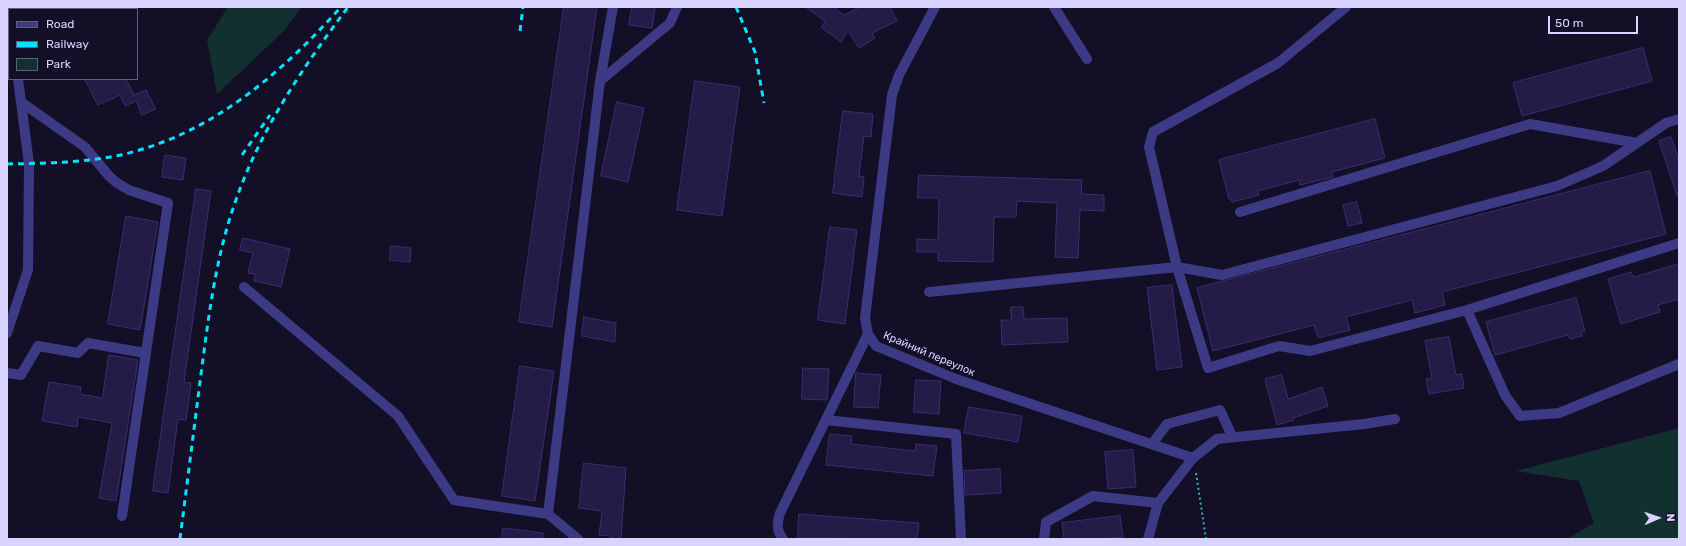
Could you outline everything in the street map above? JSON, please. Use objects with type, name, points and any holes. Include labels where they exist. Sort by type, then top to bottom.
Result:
[{"type":"street","points":[[548,514],[600,81],[613,7]]},
{"type":"street","points":[[600,81],[670,24],[677,7]]},
{"type":"street","name":"Крайний переулок","points":[[935,7],[899,75],[892,95],[866,318],[868,334],[876,346],[956,379],[1193,458]]},
{"type":"street","points":[[1054,7],[1087,59]]},
{"type":"street","points":[[1346,7],[1278,63],[1153,132],[1148,147],[1177,267],[1208,368],[1279,346],[1310,351],[1467,310],[1679,242]]},
{"type":"street","points":[[7,333],[28,270],[29,164],[18,80]]},
{"type":"street","points":[[21,102],[85,147],[109,176],[117,183],[128,190],[168,203],[122,516]]},
{"type":"street","points":[[929,292],[1177,267],[1222,275],[1557,186],[1604,166],[1666,123],[1679,119]]},
{"type":"street","points":[[1240,212],[1530,124],[1637,143]]},
{"type":"street","points":[[244,287],[398,416],[454,500],[548,514],[578,539]]},
{"type":"street","points":[[1467,310],[1505,395],[1520,416],[1559,414],[1679,364]]},
{"type":"street","points":[[783,539],[779,533],[777,525],[780,513],[868,334]]},
{"type":"street","points":[[7,373],[21,375],[38,346],[78,353],[88,344],[145,353]]},
{"type":"street","points":[[1152,444],[1168,424],[1220,410],[1232,436]]},
{"type":"street","points":[[1148,539],[1158,503],[1193,458],[1216,439],[1232,436],[1364,424],[1395,419]]},
{"type":"street","points":[[826,420],[956,434],[961,539]]},
{"type":"street","points":[[1044,539],[1046,522],[1093,496],[1158,503]]},
{"type":"path","points":[[1193,458],[1206,539]]},
{"type":"green space","points":[[228,7],[302,7],[284,31],[217,94],[207,40]]},
{"type":"green space","points":[[1679,428],[1679,539],[1567,539],[1594,523],[1579,481],[1516,471]]},
{"type":"building","points":[[564,7],[597,7],[552,327],[519,322]]},
{"type":"building","points":[[632,7],[655,7],[652,28],[629,25]]},
{"type":"building","points":[[806,7],[833,7],[844,15],[860,7],[890,7],[897,21],[872,33],[875,38],[859,48],[848,31],[841,42],[821,27],[825,22]]},
{"type":"building","points":[[1643,48],[1652,81],[1522,116],[1513,83]]},
{"type":"building","points":[[86,80],[126,80],[134,95],[146,90],[156,109],[142,115],[136,101],[125,106],[120,95],[98,105]]},
{"type":"building","points":[[695,81],[740,87],[722,216],[677,210]]},
{"type":"building","points":[[617,102],[644,108],[628,182],[601,176]]},
{"type":"building","points":[[843,111],[873,114],[871,137],[864,136],[859,176],[864,177],[862,197],[833,193]]},
{"type":"building","points":[[1375,119],[1385,158],[1332,172],[1333,177],[1300,185],[1299,180],[1258,191],[1259,195],[1232,202],[1231,198],[1229,199],[1219,160]]},
{"type":"building","points":[[1671,137],[1679,161],[1679,196],[1677,196],[1659,141]]},
{"type":"building","points":[[165,155],[186,158],[183,180],[162,177]]},
{"type":"building","points":[[1650,171],[1666,234],[1442,292],[1445,305],[1415,313],[1412,300],[1346,317],[1350,330],[1318,338],[1314,325],[1213,351],[1197,288]]},
{"type":"building","points":[[919,175],[1082,180],[1081,194],[1104,195],[1104,211],[1080,210],[1078,258],[1055,257],[1057,203],[1017,201],[1016,217],[994,217],[993,262],[938,261],[938,252],[917,252],[917,239],[938,240],[939,198],[918,198]]},
{"type":"building","points":[[196,189],[211,191],[184,382],[191,383],[186,420],[178,419],[168,493],[153,491]]},
{"type":"building","points":[[1357,202],[1362,223],[1348,226],[1343,205]]},
{"type":"building","points":[[126,216],[158,222],[140,330],[108,324]]},
{"type":"building","points":[[830,227],[857,230],[845,324],[818,320]]},
{"type":"building","points":[[243,238],[290,249],[281,287],[254,281],[255,274],[248,273],[253,253],[240,250]]},
{"type":"building","points":[[391,246],[411,248],[410,262],[390,260]]},
{"type":"building","points":[[1679,264],[1679,299],[1658,305],[1660,312],[1621,324],[1608,279],[1631,272],[1633,277]]},
{"type":"building","points":[[1172,285],[1182,367],[1157,370],[1147,288]]},
{"type":"building","points":[[1576,298],[1585,331],[1581,332],[1582,336],[1570,339],[1568,335],[1495,355],[1486,322]]},
{"type":"building","points":[[1011,307],[1023,307],[1024,319],[1067,318],[1068,342],[1002,345],[1001,320],[1011,320]]},
{"type":"building","points":[[584,317],[616,323],[615,342],[582,336]]},
{"type":"building","points":[[1449,337],[1456,375],[1462,374],[1464,388],[1429,394],[1426,379],[1432,378],[1425,341]]},
{"type":"building","points":[[109,355],[138,360],[116,501],[99,498],[112,423],[78,417],[77,427],[42,421],[49,382],[81,387],[80,394],[102,398]]},
{"type":"building","points":[[520,366],[554,371],[535,501],[502,496]]},
{"type":"building","points":[[803,368],[829,369],[827,400],[802,399]]},
{"type":"building","points":[[856,373],[881,375],[878,408],[854,407]]},
{"type":"building","points":[[1282,375],[1288,399],[1322,387],[1328,406],[1293,418],[1294,420],[1277,425],[1265,379]]},
{"type":"building","points":[[916,380],[941,381],[939,414],[914,412]]},
{"type":"building","points":[[969,407],[1022,416],[1018,442],[964,433]]},
{"type":"building","points":[[830,434],[852,436],[851,444],[915,451],[916,444],[937,446],[933,476],[826,465]]},
{"type":"building","points":[[1133,450],[1136,487],[1108,489],[1105,452]]},
{"type":"building","points":[[584,463],[626,468],[621,539],[611,539],[611,536],[599,535],[602,511],[579,508]]},
{"type":"building","points":[[1000,469],[1001,493],[965,495],[964,471]]},
{"type":"building","points":[[799,514],[919,523],[917,539],[798,538]]},
{"type":"building","points":[[1120,516],[1123,537],[1104,539],[1064,539],[1062,523]]},
{"type":"building","points":[[503,528],[543,533],[543,539],[502,539]]},
{"type":"railway","points":[[7,164],[72,162],[105,158],[136,151],[166,141],[195,128],[223,112],[249,94],[297,52],[341,7]]},
{"type":"railway","points":[[180,539],[210,307],[218,262],[230,219],[247,171],[285,98],[348,7]]},
{"type":"railway","points":[[520,31],[523,7]]},
{"type":"railway","points":[[736,7],[755,52],[764,103]]},
{"type":"railway","points":[[242,155],[270,115]]}]
